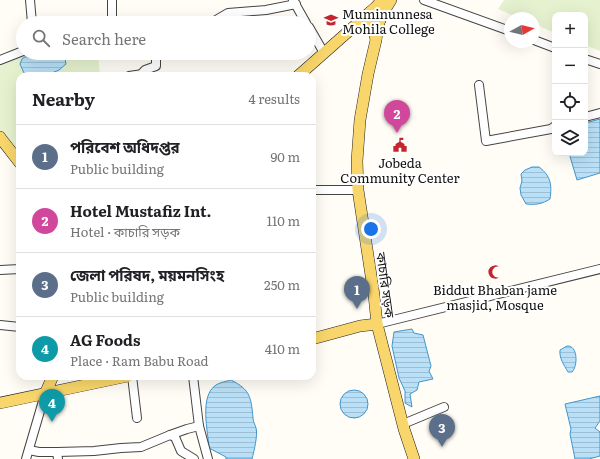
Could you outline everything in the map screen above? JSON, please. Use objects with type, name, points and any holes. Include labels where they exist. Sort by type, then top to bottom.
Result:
[{"type":"main road","points":[[303,72],[352,28],[372,21],[376,6],[382,0]]},
{"type":"main road","name":"কাচারি সড়ক","points":[[391,0],[384,10],[372,21],[376,40],[360,120],[357,161],[358,190],[377,324],[403,424],[414,459]]},
{"type":"main road","points":[[0,139],[16,158]]},
{"type":"main road","points":[[316,338],[360,326],[377,324]]},
{"type":"main road","points":[[45,394],[51,380]]},
{"type":"main road","points":[[0,403],[110,380]]},
{"type":"street","points":[[30,0],[31,16]]},
{"type":"street","points":[[112,0],[112,16]]},
{"type":"street","points":[[424,0],[504,29]]},
{"type":"street","points":[[223,16],[228,13],[266,10],[294,2],[302,16]]},
{"type":"street","points":[[316,40],[324,53]]},
{"type":"street","points":[[540,42],[552,47]]},
{"type":"street","points":[[0,60],[16,54]]},
{"type":"street","points":[[142,72],[156,66],[156,60]]},
{"type":"street","points":[[588,60],[600,64]]},
{"type":"street","points":[[480,85],[486,141],[552,128]]},
{"type":"street","points":[[588,116],[600,113]]},
{"type":"street","points":[[316,190],[358,190]]},
{"type":"street","points":[[0,270],[16,269]]},
{"type":"street","points":[[377,324],[600,269]]},
{"type":"street","points":[[0,325],[16,327]]},
{"type":"street","points":[[132,380],[137,418]]},
{"type":"street","points":[[193,380],[199,426],[206,459]]},
{"type":"street","points":[[26,459],[45,394]]},
{"type":"street","points":[[403,424],[444,407]]},
{"type":"street","points":[[29,450],[58,456],[141,447],[187,428],[199,426]]},
{"type":"street","points":[[170,436],[175,437],[181,452],[194,459]]},
{"type":"green space","points":[[504,0],[600,0],[600,51],[588,46],[588,12],[552,12],[552,32],[540,27],[540,12],[505,12],[498,9]]},
{"type":"green space","points":[[16,56],[16,60],[99,60],[100,72],[16,72],[16,153],[0,130],[0,62]]},
{"type":"water","points":[[22,60],[65,60],[66,64],[54,72],[24,72],[20,64]]},
{"type":"water","points":[[600,119],[600,173],[577,180],[570,156],[588,156],[588,122]]},
{"type":"water","points":[[532,167],[539,167],[543,170],[551,185],[550,199],[539,204],[526,204],[521,195],[521,174],[525,170]]},
{"type":"water","points":[[412,329],[414,333],[423,335],[431,366],[429,371],[433,379],[419,382],[417,390],[410,394],[412,407],[405,403],[405,391],[399,378],[392,346],[394,332]]},
{"type":"water","points":[[567,346],[573,349],[576,356],[574,369],[572,372],[568,372],[560,356],[560,350]]},
{"type":"water","points":[[231,380],[243,387],[249,395],[252,405],[253,421],[256,427],[256,443],[252,459],[226,459],[226,457],[209,448],[206,423],[206,405],[208,397],[211,390],[216,385]]},
{"type":"water","points":[[354,390],[364,394],[368,404],[364,414],[354,418],[344,414],[340,404],[344,394]]},
{"type":"water","points":[[600,396],[600,421],[595,428],[600,432],[600,456],[589,459],[575,459],[570,434],[571,429],[565,404]]},
{"type":"place","name":"Muminunnesa Mohila College","points":[[331,20]]},
{"type":"place","name":"Hotel Mustafiz Int.","points":[[397,133]]},
{"type":"place","name":"Jobeda Community Center","points":[[400,145]]},
{"type":"place","name":"Biddut Bhaban jame masjid, Mosque","points":[[495,272]]},
{"type":"place","name":"পরিবেশ অধিদপ্তর","points":[[357,309]]},
{"type":"place","name":"AG Foods","points":[[52,422]]},
{"type":"place","name":"জেলা পরিষদ, ময়মনসিংহ","points":[[442,447]]}]
